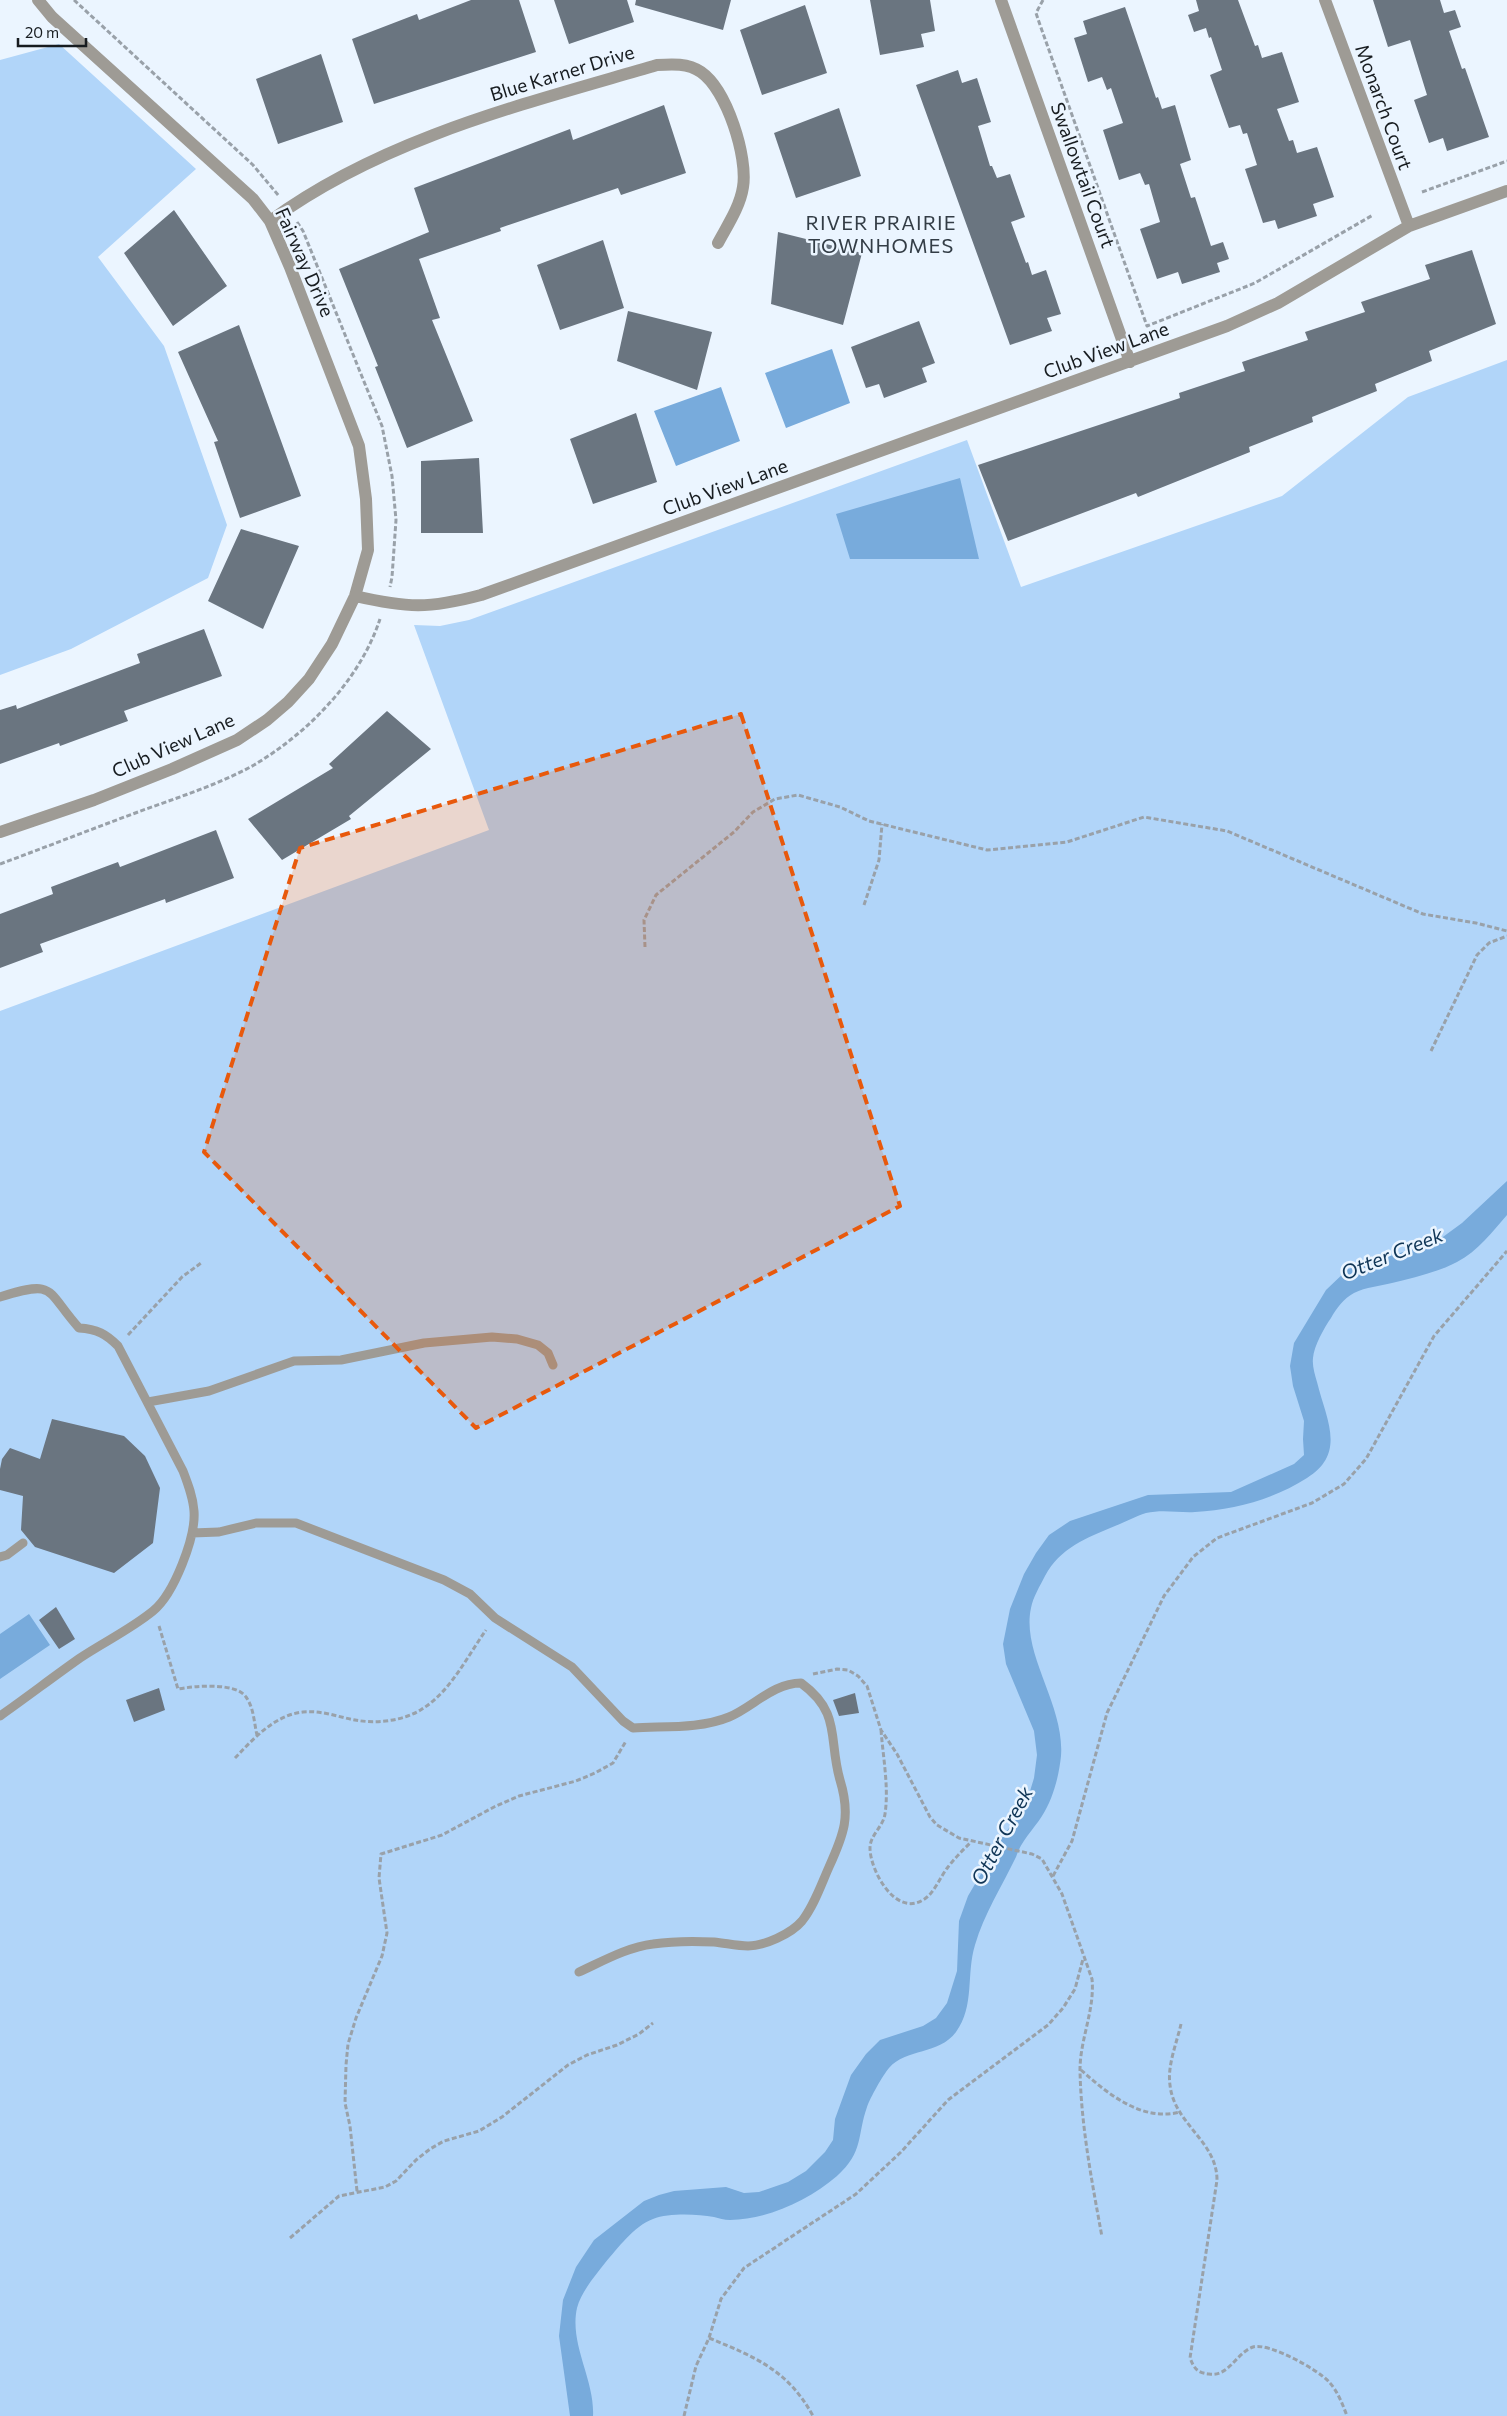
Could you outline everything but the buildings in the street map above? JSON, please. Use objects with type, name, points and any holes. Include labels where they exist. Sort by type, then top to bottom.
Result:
[{"type":"street","name":"Fairway Drive","points":[[38,0],[52,17],[253,199],[270,222],[329,364],[359,446],[366,499],[368,550],[355,596]]},
{"type":"street","name":"Swallowtail Court","points":[[1001,0],[1130,362]]},
{"type":"street","name":"Monarch Court","points":[[1324,0],[1409,226]]},
{"type":"street","name":"Blue Karner Drive","points":[[270,222],[288,208],[348,173],[413,142],[476,119],[657,65],[681,64],[701,72],[716,87],[728,110],[743,159],[743,188],[734,213],[718,243]]},
{"type":"street","name":"Club View Lane","points":[[0,832],[94,800],[172,769],[237,740],[267,720],[288,702],[309,679],[332,644],[355,596],[414,607],[447,604],[481,595],[1227,326],[1278,303],[1409,226],[1507,191]]},
{"type":"lane","points":[[0,1297],[30,1288],[44,1288],[57,1298],[80,1328],[94,1329],[106,1334],[118,1346],[183,1470],[190,1490],[194,1512],[192,1533],[176,1576],[167,1595],[154,1610],[81,1658],[0,1716]]},
{"type":"lane","points":[[148,1402],[209,1391],[294,1361],[341,1360],[424,1343],[482,1338],[517,1339],[538,1345],[548,1353],[553,1365]]},
{"type":"lane","points":[[192,1533],[220,1532],[256,1523],[296,1523],[444,1580],[470,1594],[495,1618],[572,1667],[623,1722],[633,1728],[705,1723],[728,1718],[775,1689],[792,1683],[801,1684],[822,1702],[829,1715],[833,1731],[837,1767],[845,1797],[846,1815],[844,1833],[811,1908],[801,1923],[767,1942],[749,1946],[713,1942],[652,1944],[632,1949],[579,1972]]},
{"type":"lane","points":[[0,1557],[8,1555],[22,1543]]},
{"type":"path","points":[[0,864],[204,787],[253,766],[298,735],[335,697],[362,658],[377,627],[392,577],[396,520],[392,476],[382,426],[303,231],[288,208],[252,165],[74,0]]},
{"type":"path","points":[[1043,0],[1036,13],[1147,326],[1255,283],[1373,216]]},
{"type":"path","points":[[1422,192],[1507,161]]},
{"type":"path","points":[[645,947],[644,920],[656,895],[734,832],[753,812],[775,799],[798,795],[840,807],[869,821],[987,850],[1067,842],[1144,818],[1190,824],[1226,831],[1423,914],[1476,923],[1507,931]]},
{"type":"path","points":[[864,905],[879,860],[882,824]]},
{"type":"path","points":[[1431,1051],[1477,955],[1489,943],[1507,936]]},
{"type":"path","points":[[1053,1876],[1072,1841],[1107,1713],[1164,1596],[1193,1557],[1217,1538],[1312,1503],[1344,1484],[1366,1459],[1376,1443],[1407,1382],[1434,1336],[1507,1251]]},
{"type":"path","points":[[118,1346],[182,1277],[201,1263]]},
{"type":"path","points":[[154,1610],[178,1689],[210,1686],[234,1690],[246,1696],[251,1708],[257,1735]]},
{"type":"path","points":[[235,1758],[257,1735],[286,1717],[302,1712],[319,1711],[357,1720],[377,1721],[399,1718],[420,1710],[439,1697],[495,1618]]},
{"type":"path","points":[[801,1684],[812,1674],[837,1668],[848,1670],[858,1676],[867,1686],[881,1730],[886,1806],[883,1823],[871,1841],[870,1848],[874,1865],[890,1895],[904,1903],[921,1902],[928,1896],[948,1867],[970,1842]]},
{"type":"path","points":[[357,2191],[350,2126],[345,2103],[346,2065],[348,2044],[356,2018],[382,1956],[387,1933],[379,1878],[382,1854],[442,1835],[519,1796],[595,1774],[613,1764],[633,1728]]},
{"type":"path","points":[[881,1730],[897,1754],[930,1817],[948,1832],[970,1842],[979,1842],[1032,1854],[1042,1859],[1062,1894],[1092,1980],[1093,1992],[1082,2042],[1080,2070],[1086,2147],[1102,2237]]},
{"type":"path","points":[[684,2416],[696,2366],[708,2338],[720,2299],[744,2268],[856,2194],[901,2152],[948,2100],[1048,2025],[1063,2008],[1075,1989],[1083,1958]]},
{"type":"path","points":[[290,2238],[339,2196],[357,2191],[373,2190],[396,2181],[416,2160],[430,2149],[444,2141],[470,2134],[486,2126],[568,2064],[587,2055],[617,2046],[639,2034],[653,2023]]},
{"type":"path","points":[[1181,2024],[1169,2084],[1174,2102],[1212,2154],[1217,2166],[1217,2180],[1190,2358],[1194,2369],[1202,2374],[1214,2375],[1226,2370],[1253,2347],[1263,2346],[1312,2367],[1330,2382],[1347,2416]]},
{"type":"path","points":[[1080,2070],[1100,2087],[1125,2103],[1150,2113],[1166,2115],[1180,2112]]},
{"type":"path","points":[[708,2338],[757,2358],[776,2372],[804,2399],[814,2416]]},
{"type":"highlighted area","points":[[741,714],[900,1206],[476,1428],[204,1152],[300,848]]},
{"type":"shaded area","points":[[59,44],[196,169],[98,257],[164,346],[227,525],[208,578],[71,649],[0,675],[0,60]]},
{"type":"shaded area","points":[[832,349],[850,403],[786,428],[765,373]]},
{"type":"shaded area","points":[[1507,360],[1507,2416],[0,2416],[0,1011],[489,830],[414,625],[440,626],[469,620],[967,440],[1021,587],[1282,496],[1408,397]]},
{"type":"shaded area","points":[[721,387],[740,441],[676,466],[654,411]]},
{"type":"shaded area","points":[[960,478],[979,559],[850,559],[836,514]]},
{"type":"shaded area","points":[[1507,1181],[1507,1215],[1484,1241],[1465,1258],[1434,1272],[1354,1293],[1335,1311],[1320,1337],[1313,1358],[1314,1370],[1330,1435],[1327,1458],[1319,1468],[1307,1478],[1281,1492],[1239,1506],[1210,1511],[1159,1511],[1142,1514],[1075,1545],[1051,1566],[1033,1600],[1030,1625],[1037,1662],[1057,1718],[1061,1756],[1059,1771],[1046,1809],[1021,1846],[988,1911],[979,1934],[972,1956],[968,2001],[962,2022],[956,2032],[941,2045],[904,2057],[889,2068],[869,2103],[856,2151],[852,2159],[826,2185],[800,2201],[759,2216],[728,2220],[691,2215],[659,2217],[646,2222],[627,2238],[589,2284],[577,2308],[576,2335],[593,2402],[593,2416],[570,2416],[559,2336],[563,2300],[576,2267],[594,2240],[644,2201],[659,2195],[674,2191],[726,2187],[744,2193],[759,2192],[788,2182],[806,2171],[825,2152],[833,2140],[835,2119],[851,2075],[866,2054],[880,2040],[923,2026],[936,2018],[947,2003],[957,1971],[959,1921],[968,1896],[1005,1833],[1019,1816],[1027,1801],[1034,1778],[1037,1755],[1034,1731],[1006,1664],[1003,1644],[1010,1609],[1024,1574],[1049,1535],[1070,1521],[1148,1495],[1231,1492],[1294,1464],[1304,1455],[1304,1421],[1293,1386],[1290,1366],[1294,1343],[1326,1290],[1348,1269],[1436,1242],[1462,1223]]},
{"type":"shaded area","points":[[29,1614],[50,1645],[0,1679],[0,1634]]},
{"type":"district","name":"RIVER PRAIRIE TOWNHOMES","points":[[881,234]]},
{"type":"water label","name":"Otter Creek","points":[[1392,1254]]},
{"type":"water label","name":"Otter Creek","points":[[1002,1836]]}]
